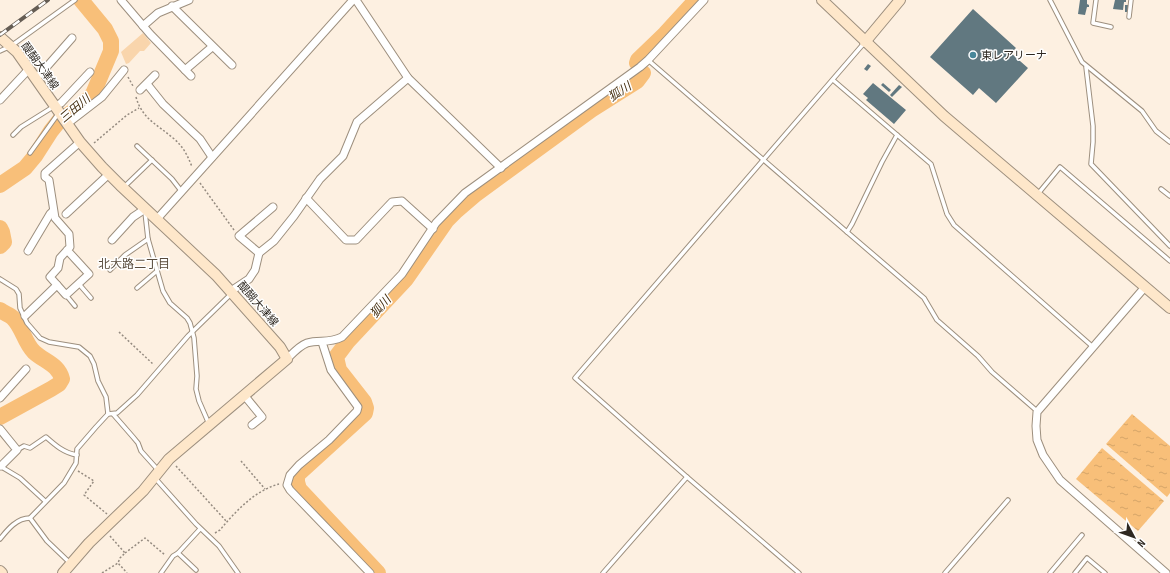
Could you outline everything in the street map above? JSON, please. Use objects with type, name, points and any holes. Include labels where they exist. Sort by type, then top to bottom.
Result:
[{"type":"main road","points":[[822,0],[944,116],[1170,308]]},
{"type":"main road","points":[[865,42],[900,0]]},
{"type":"main road","name":"醍醐大津線","points":[[0,37],[17,52],[61,116],[88,151],[123,188],[216,275],[280,347],[287,359]]},
{"type":"main road","points":[[63,573],[89,543],[157,474],[169,458],[287,359]]},
{"type":"street","points":[[121,0],[143,26],[191,76]]},
{"type":"street","points":[[143,26],[158,13],[189,0]]},
{"type":"street","points":[[157,219],[353,0]]},
{"type":"street","points":[[356,0],[408,78],[501,168]]},
{"type":"street","points":[[287,359],[298,348],[306,343],[334,341],[342,337],[368,312],[402,274],[436,223],[465,193],[648,60],[704,0]]},
{"type":"street","points":[[172,6],[232,65]]},
{"type":"street","points":[[36,79],[72,38]]},
{"type":"street","points":[[185,70],[212,47]]},
{"type":"street","points":[[0,100],[29,69]]},
{"type":"street","points":[[90,72],[61,103],[61,116],[102,97],[124,70]]},
{"type":"street","points":[[140,90],[155,75]]},
{"type":"street","points":[[232,292],[249,279],[255,270],[259,253],[274,241],[320,179],[343,156],[358,122],[408,78]]},
{"type":"street","points":[[147,84],[163,104],[200,139],[212,157]]},
{"type":"street","points":[[66,250],[89,274],[66,295],[50,277],[58,268],[60,258],[66,250],[70,247],[69,234],[55,218],[49,180],[45,177],[45,174],[80,142]]},
{"type":"street","points":[[66,214],[72,205],[109,174]]},
{"type":"street","points":[[306,198],[346,240],[356,240],[392,202],[402,201],[433,229]]},
{"type":"street","points":[[259,253],[239,236],[273,207]]},
{"type":"street","points":[[112,240],[133,217],[146,209]]},
{"type":"street","points":[[28,251],[53,211]]},
{"type":"street","points":[[25,316],[57,286]]},
{"type":"street","points":[[1145,287],[1037,412],[1037,440],[1043,455],[1060,480],[1166,573]]},
{"type":"street","points":[[322,342],[331,370],[358,408],[357,411],[328,440],[299,465],[290,475],[287,485],[290,490],[370,573]]},
{"type":"street","points":[[0,398],[26,369]]},
{"type":"street","points":[[244,395],[262,417],[252,425]]},
{"type":"street","points":[[0,429],[17,450],[0,466]]},
{"type":"lane","points":[[0,51],[11,46],[75,0]]},
{"type":"lane","points":[[1050,0],[1075,50],[1086,67],[1142,111],[1156,131],[1170,142]]},
{"type":"lane","points":[[1096,0],[1093,23],[1111,27]]},
{"type":"lane","points":[[1128,17],[1131,0]]},
{"type":"lane","points":[[798,573],[575,378],[865,42]]},
{"type":"lane","points":[[648,60],[924,298],[937,320],[978,356],[992,372],[1037,412]]},
{"type":"lane","points":[[1086,67],[1093,126],[1091,164],[1170,246]]},
{"type":"lane","points":[[833,80],[931,164],[948,214],[954,225],[1093,347]]},
{"type":"lane","points":[[13,135],[21,127],[61,116]]},
{"type":"lane","points":[[30,153],[61,116]]},
{"type":"lane","points":[[847,232],[897,135]]},
{"type":"lane","points":[[137,146],[172,179],[182,192]]},
{"type":"lane","points":[[123,188],[152,160]]},
{"type":"lane","points":[[1036,195],[1060,167],[1170,261]]},
{"type":"lane","points":[[1161,188],[1170,196]]},
{"type":"lane","points":[[146,209],[148,239],[166,298],[170,304],[187,318],[190,323],[197,376],[196,389],[199,401],[209,424]]},
{"type":"lane","points":[[110,270],[125,255],[148,239]]},
{"type":"lane","points":[[137,288],[157,271]]},
{"type":"lane","points":[[0,279],[16,289],[19,294],[20,308],[27,323],[40,338],[49,342],[79,347],[90,356],[111,414],[133,437],[157,474],[200,529],[219,546],[238,573]]},
{"type":"lane","points":[[78,284],[91,298]]},
{"type":"lane","points":[[0,539],[12,525],[23,518],[30,518],[64,482],[76,463],[77,449],[96,427],[111,414],[117,413],[137,395],[188,336],[232,292]]},
{"type":"lane","points":[[66,295],[75,306]]},
{"type":"lane","points":[[17,450],[24,446],[30,448],[46,437],[65,451],[77,455]]},
{"type":"lane","points":[[0,466],[20,478],[45,501]]},
{"type":"lane","points":[[603,573],[687,477]]},
{"type":"lane","points":[[944,573],[1008,500]]},
{"type":"lane","points":[[30,518],[47,541],[71,563]]},
{"type":"lane","points":[[160,573],[170,560],[178,554],[200,529]]},
{"type":"lane","points":[[1050,573],[1082,535]]},
{"type":"lane","points":[[178,554],[196,570]]},
{"type":"lane","points":[[1075,573],[1087,558],[1105,573]]},
{"type":"path","points":[[124,70],[135,92],[139,108],[156,126],[174,138],[185,150],[195,176],[239,236]]},
{"type":"path","points":[[88,151],[96,140],[127,115],[139,108]]},
{"type":"path","points":[[119,332],[159,369]]},
{"type":"path","points":[[169,458],[227,522]]},
{"type":"path","points":[[241,461],[265,489]]},
{"type":"path","points":[[74,467],[94,481],[84,495],[113,520]]},
{"type":"path","points":[[207,535],[220,530],[246,502],[265,489],[280,484],[287,485]]},
{"type":"path","points":[[104,528],[125,553]]},
{"type":"path","points":[[102,573],[118,563],[120,558],[125,553],[145,538],[170,560]]},
{"type":"path","points":[[118,563],[127,573]]},
{"type":"shaded area","points":[[143,33],[151,43],[144,51],[140,51],[129,63],[126,64],[121,52]]},
{"type":"water","points":[[1132,414],[1170,446],[1170,493],[1167,497],[1106,444]]},
{"type":"water","points":[[1102,448],[1164,501],[1138,531],[1076,479]]},
{"type":"building","points":[[1080,0],[1087,0],[1087,4],[1089,5],[1085,15],[1078,14]]},
{"type":"building","points":[[1115,0],[1126,0],[1126,2],[1124,2],[1123,10],[1113,9]]},
{"type":"building","points":[[1125,5],[1129,5],[1128,12],[1125,12]]},
{"type":"building","name":"東レアリーナ","points":[[973,9],[1016,48],[1011,53],[1028,68],[996,103],[979,88],[973,95],[930,57]]},
{"type":"building","points":[[868,64],[871,66],[867,71],[864,69]]},
{"type":"building","points":[[873,83],[906,110],[894,124],[866,100],[868,98],[863,94]]},
{"type":"building","points":[[883,83],[891,90],[889,92],[881,85]]},
{"type":"building","points":[[899,85],[902,87],[892,97],[890,95]]},
{"type":"waterway","name":"三田川","points":[[0,185],[25,168],[59,121],[83,105],[93,94],[111,51],[111,41],[105,29],[81,0]]},
{"type":"waterway","name":"狐川","points":[[637,63],[638,60],[665,34],[696,0]]},
{"type":"waterway","name":"狐川","points":[[378,573],[299,489],[297,482],[297,475],[365,413],[366,408],[364,402],[339,370],[336,357],[348,341],[406,279],[447,220],[455,212],[476,194],[591,110],[637,81],[643,73]]},
{"type":"waterway","name":"三田川","points":[[0,228],[4,242],[0,246]]},
{"type":"waterway","name":"三田川","points":[[0,310],[13,318],[34,352],[54,367],[62,379],[59,384],[51,389],[0,417]]},
{"type":"railway","points":[[0,35],[48,0]]},
{"type":"place","name":"東レアリーナ","points":[[973,55]]},
{"type":"district","name":"北大路二丁目","points":[[134,264]]}]
